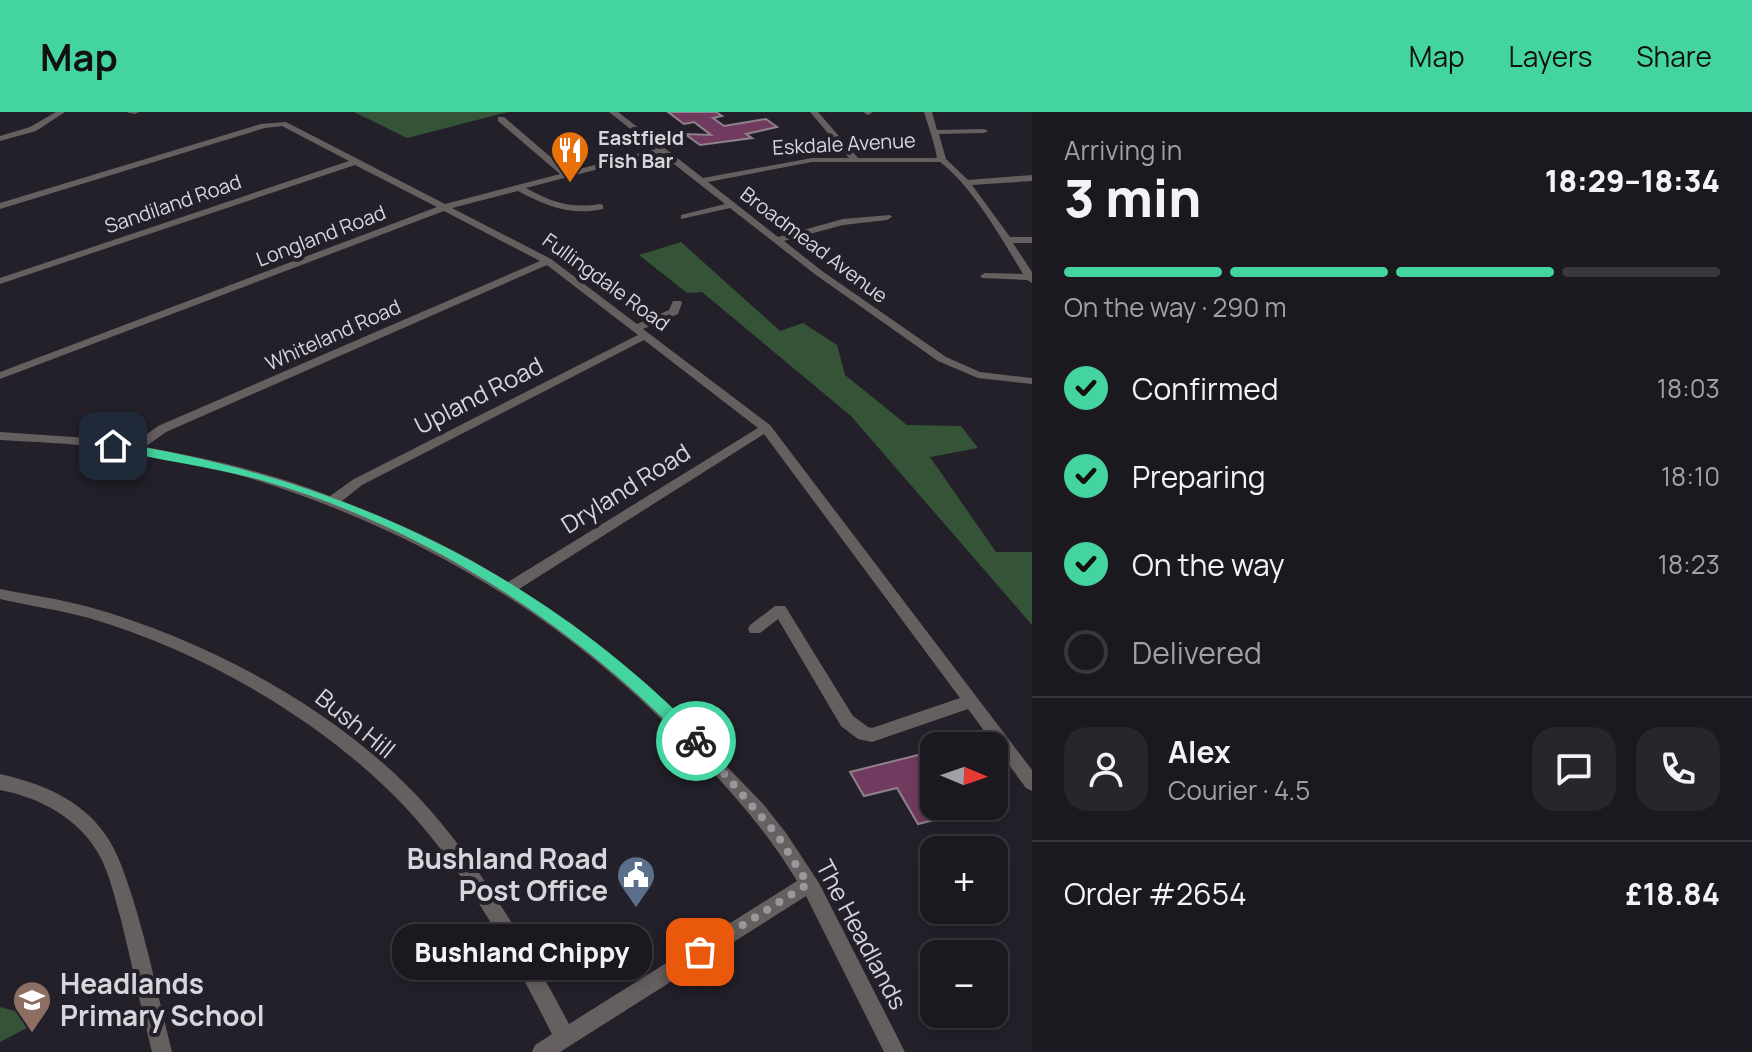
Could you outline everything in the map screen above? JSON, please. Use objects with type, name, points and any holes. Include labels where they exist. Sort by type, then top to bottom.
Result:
[{"type":"street","points":[[0,140],[15,144],[28,140],[28,130],[61,112]]},
{"type":"street","name":"Broadmead Avenue","points":[[613,112],[776,240],[942,359],[970,373],[1032,381]]},
{"type":"street","points":[[814,112],[854,158]]},
{"type":"street","points":[[928,112],[942,160],[951,165],[1031,278]]},
{"type":"street","points":[[489,122],[511,117]]},
{"type":"street","points":[[501,119],[566,175]]},
{"type":"street","name":"Fullingdale Road","points":[[0,206],[274,124],[293,127],[548,261],[766,428],[1032,783]]},
{"type":"street","points":[[936,137],[984,131]]},
{"type":"street","name":"Longland Road","points":[[0,376],[446,207],[662,150]]},
{"type":"street","name":"Eskdale Avenue","points":[[701,181],[790,163],[854,158],[942,160]]},
{"type":"street","name":"Sandiland Road","points":[[0,281],[358,161]]},
{"type":"street","points":[[964,183],[1032,178]]},
{"type":"street","points":[[519,188],[544,202],[577,213],[600,207]]},
{"type":"street","points":[[684,217],[732,205]]},
{"type":"street","points":[[776,240],[843,222],[887,217]]},
{"type":"street","points":[[1006,240],[1032,240]]},
{"type":"street","name":"Whiteland Road","points":[[136,448],[162,429],[548,261]]},
{"type":"street","points":[[985,276],[1031,278]]},
{"type":"street","name":"Upland Road","points":[[334,500],[358,482],[641,332],[674,312],[677,303]]},
{"type":"street","name":"Dryland Road","points":[[510,588],[766,428]]},
{"type":"street","name":"The Headlands","points":[[0,436],[136,448],[226,466],[334,500],[422,539],[510,588],[582,637],[648,692],[761,815],[808,884],[895,1052]]},
{"type":"street","name":"Bush Hill","points":[[0,594],[98,615],[207,658],[290,702],[357,753],[419,811],[456,855],[489,903],[565,1037]]},
{"type":"street","points":[[755,629],[780,610],[847,721],[864,734],[880,734],[972,701]]},
{"type":"street","points":[[0,782],[26,786],[67,806],[101,841],[119,888],[162,1052]]},
{"type":"street","points":[[542,1052],[808,884]]},
{"type":"green space","points":[[354,112],[508,112],[407,138]]},
{"type":"green space","points":[[681,242],[780,331],[803,323],[837,345],[845,375],[907,425],[961,426],[978,448],[930,457],[996,552],[1032,552],[1032,625],[851,416],[702,292],[687,293],[639,255]]},
{"type":"green space","points":[[0,1007],[44,1019],[0,1042]]},
{"type":"building","points":[[668,112],[716,112],[722,116],[713,118],[724,126],[766,119],[777,127],[746,134],[752,138],[700,145],[685,134],[711,135],[694,122],[684,124]]},
{"type":"building","points":[[920,754],[920,820],[934,820],[918,824],[897,788],[864,796],[850,772]]},
{"type":"way so far","points":[[696,741],[778,836],[808,884],[700,952]]},
{"type":"place","name":"Eastfield Fish Bar","points":[[570,184]]},
{"type":"place","name":"Bushland Road Post Office","points":[[636,909]]},
{"type":"place","name":"Bushland Chippy","points":[[700,952]]},
{"type":"place","name":"Headlands Primary School","points":[[32,1034]]},
{"type":"route","points":[[113,446],[178,456],[268,478],[334,500],[462,559],[582,637],[648,692],[696,741]]}]
